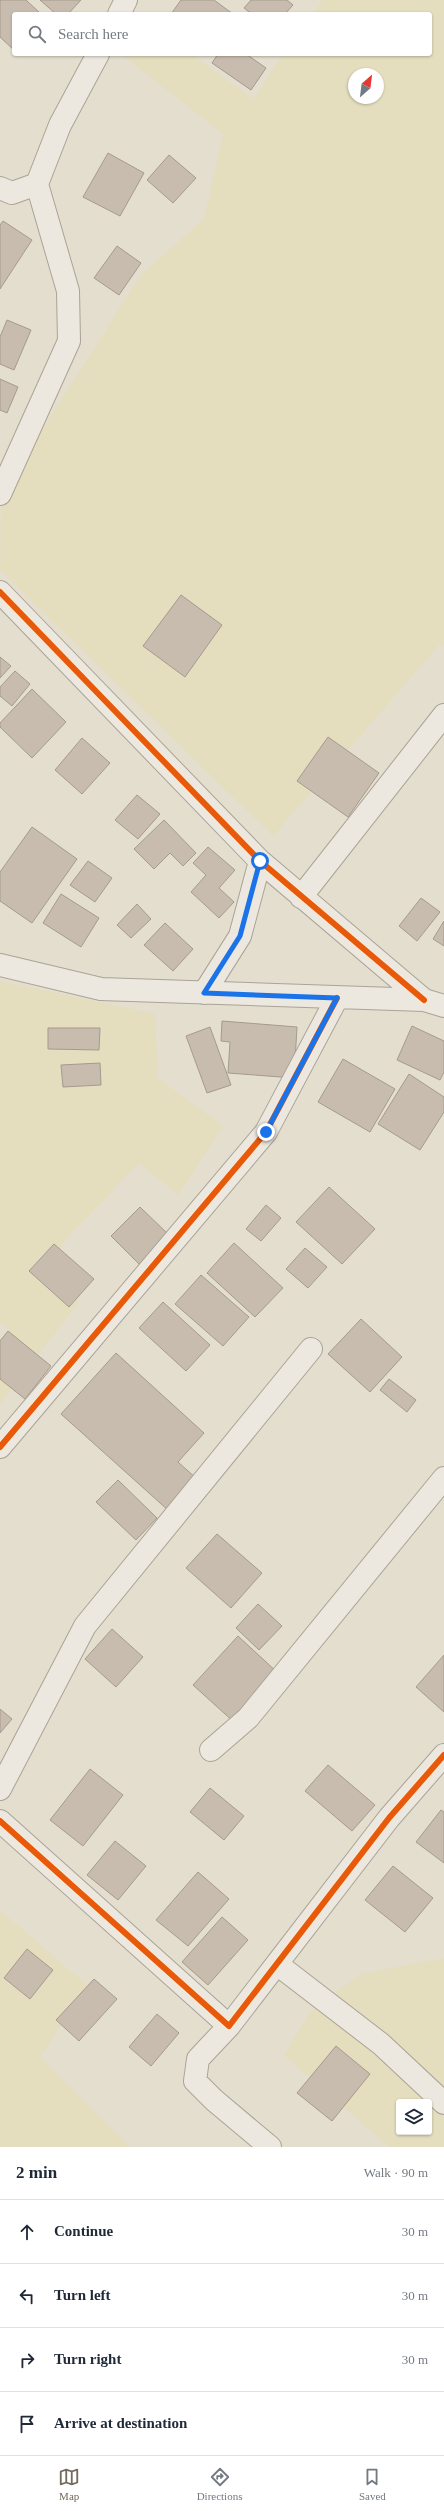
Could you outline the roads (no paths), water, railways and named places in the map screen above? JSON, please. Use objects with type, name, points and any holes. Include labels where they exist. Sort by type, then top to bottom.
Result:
[{"type":"street","points":[[120,12],[126,0]]},
{"type":"street","points":[[0,494],[69,341],[68,291],[37,184],[60,125],[97,56]]},
{"type":"street","points":[[0,188],[12,193],[37,184]]},
{"type":"street","points":[[0,592],[260,861],[301,897],[434,1003]]},
{"type":"street","points":[[301,897],[444,715]]},
{"type":"street","points":[[204,993],[240,936],[260,861]]},
{"type":"street","points":[[0,965],[101,989],[434,1003]]},
{"type":"street","points":[[0,1447],[266,1132],[337,998]]},
{"type":"street","points":[[0,1789],[85,1626],[310,1349]]},
{"type":"street","points":[[211,1750],[248,1718],[444,1478]]},
{"type":"street","points":[[270,2147],[214,2100],[195,2081],[198,2059],[229,2026],[389,1818],[444,1755]]},
{"type":"street","points":[[0,1821],[229,2026]]},
{"type":"street","points":[[277,1964],[381,2044],[444,2103]]}]
